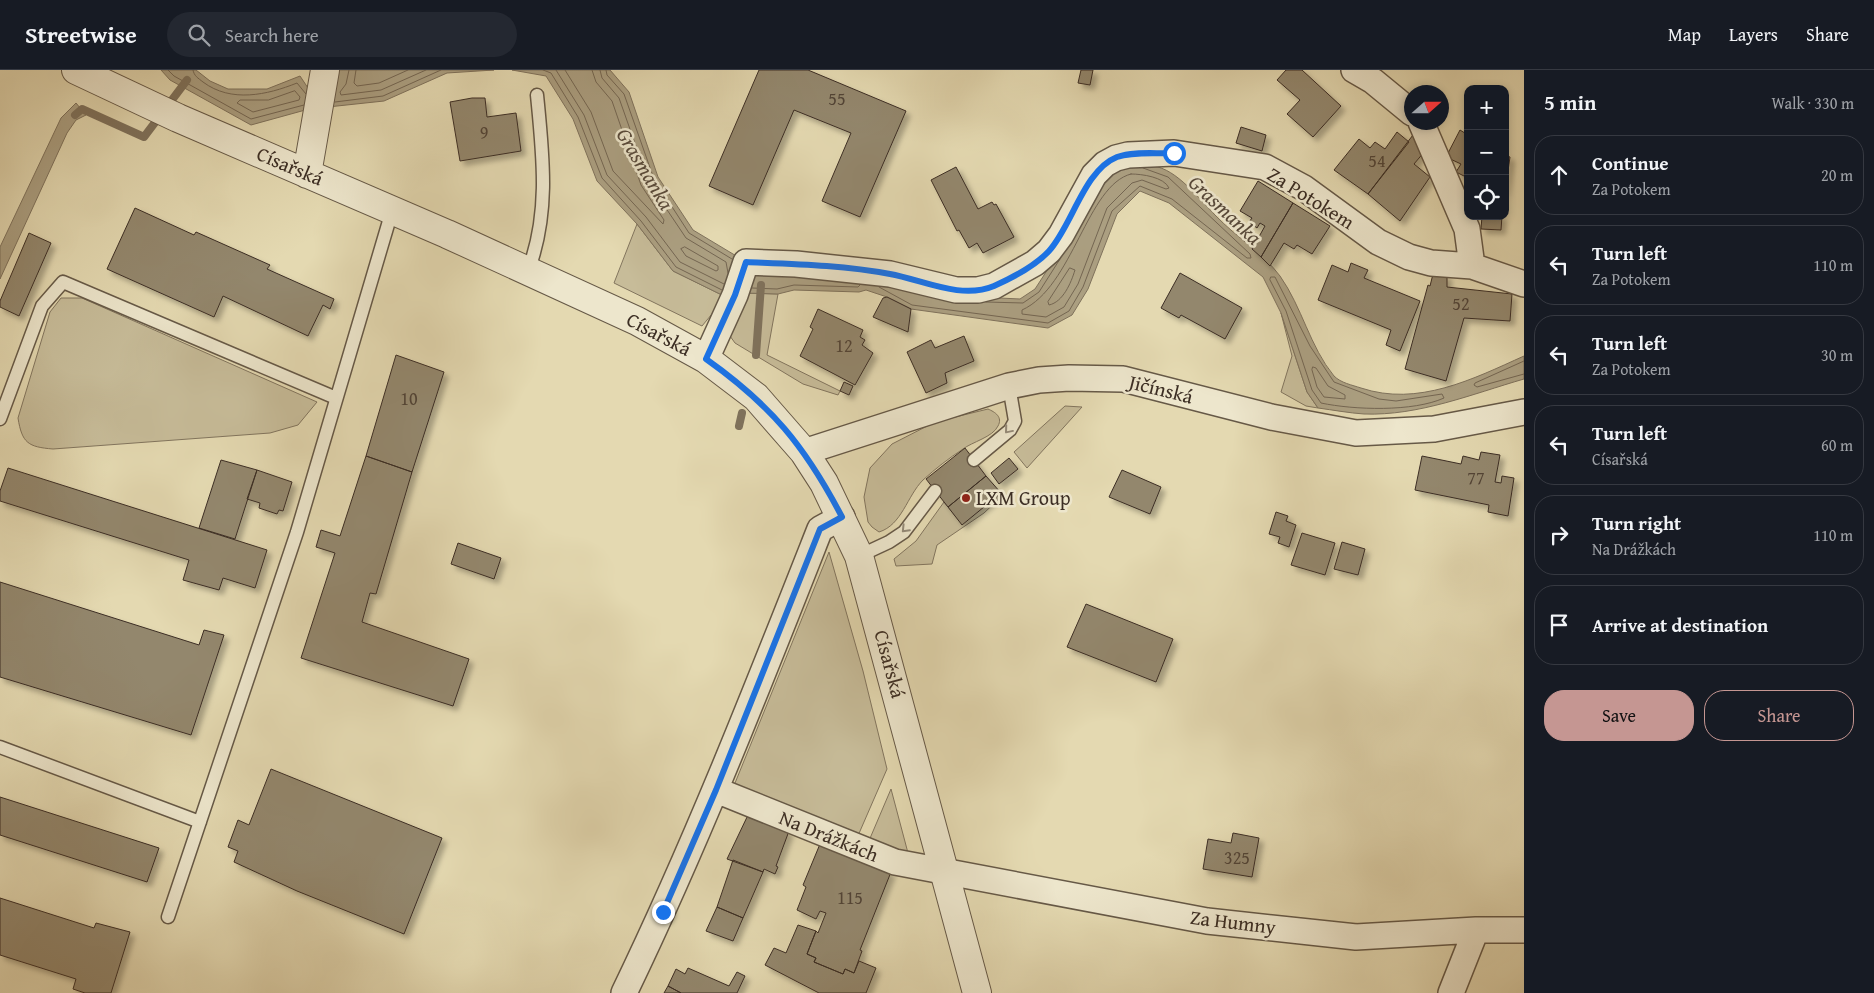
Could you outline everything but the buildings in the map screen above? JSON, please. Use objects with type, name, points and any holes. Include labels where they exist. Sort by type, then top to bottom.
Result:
[{"type":"street","name":"Císařská","points":[[76,70],[167,113],[392,210],[637,321],[706,359],[748,390],[804,452],[824,483],[842,517],[858,556],[977,993]]},
{"type":"street","points":[[1354,70],[1373,81],[1404,106]]},
{"type":"street","points":[[307,174],[322,88]]},
{"type":"street","points":[[1424,130],[1467,229],[1472,266]]},
{"type":"street","name":"Za Potokem","points":[[706,359],[735,295],[746,260],[890,274],[956,290],[978,290],[994,286],[1027,268],[1049,251],[1061,235],[1094,175],[1105,164],[1116,158],[1128,155],[1174,153],[1265,167],[1304,188],[1378,242],[1409,257],[1431,263],[1472,266],[1524,284]]},
{"type":"street","name":"Jičínská","points":[[804,452],[1010,386],[1059,379],[1123,379],[1271,418],[1356,433],[1434,429],[1524,412]]},
{"type":"street","points":[[624,993],[663,912],[716,790],[820,529],[842,517]]},
{"type":"street","name":"Na Drážkách","points":[[716,790],[895,862],[945,873]]},
{"type":"street","name":"Za Humny","points":[[945,873],[1207,921],[1356,937],[1476,930],[1524,930]]},
{"type":"street","points":[[1452,993],[1476,930]]},
{"type":"lane","points":[[528,271],[539,244],[543,190],[537,95]]},
{"type":"lane","points":[[168,917],[297,532],[392,210]]},
{"type":"lane","points":[[0,419],[42,306],[63,282],[336,398]]},
{"type":"lane","points":[[974,460],[1010,430],[1015,421],[1010,386]]},
{"type":"lane","points":[[858,556],[889,542],[904,532],[935,491]]},
{"type":"lane","points":[[0,746],[200,822]]},
{"type":"shaded area","points":[[637,224],[673,271],[726,297],[702,326],[614,283]]},
{"type":"shaded area","points":[[743,293],[778,294],[767,355],[840,391],[838,395],[803,384],[735,343],[730,336]]},
{"type":"shaded area","points":[[61,298],[82,298],[317,402],[298,425],[270,433],[53,449],[32,445],[24,438],[18,418],[50,312]]},
{"type":"shaded area","points":[[1281,313],[1307,392],[1318,408],[1306,406],[1281,392],[1292,356]]},
{"type":"shaded area","points":[[1065,406],[1082,407],[1027,468],[1014,452]]},
{"type":"shaded area","points":[[988,409],[996,413],[1000,420],[995,430],[958,452],[923,480],[899,517],[887,528],[879,532],[872,527],[868,522],[864,497],[870,468],[892,444],[935,422]]},
{"type":"shaded area","points":[[1001,493],[1000,498],[984,513],[937,545],[932,564],[896,566],[894,559],[916,541],[944,502],[962,524]]},
{"type":"shaded area","points":[[829,552],[863,671],[887,769],[857,838],[733,788]]},
{"type":"shaded area","points":[[891,789],[908,853],[868,843]]},
{"type":"water","points":[[161,70],[196,70],[210,81],[228,89],[267,89],[300,76],[310,91],[338,70],[494,70],[447,73],[384,101],[309,109],[251,125],[170,80]]},
{"type":"water","name":"Grasmanka","points":[[512,70],[610,70],[629,92],[658,177],[693,230],[738,257],[796,272],[979,297],[1020,299],[1035,289],[1068,238],[1091,192],[1119,166],[1153,166],[1162,168],[1179,179],[1224,224],[1258,252],[1280,276],[1288,288],[1326,365],[1334,376],[1340,380],[1347,384],[1382,393],[1424,392],[1445,388],[1465,381],[1524,356],[1524,379],[1445,403],[1385,414],[1364,414],[1318,408],[1307,392],[1281,313],[1263,277],[1169,203],[1140,191],[1117,214],[1088,289],[1072,315],[1048,328],[911,309],[887,297],[866,290],[859,292],[794,290],[778,294],[743,293],[726,297],[673,271],[637,224],[597,181],[573,119],[546,76]]},
{"type":"water","points":[[76,103],[86,115],[76,120],[67,133],[0,279],[0,247],[61,118]]},
{"type":"waterway","points":[[75,115],[82,109],[144,137],[187,80]]},
{"type":"waterway","points":[[756,355],[761,285]]},
{"type":"waterway","points":[[739,426],[742,413]]},
{"type":"place","name":"LXM Group","points":[[966,498]]},
{"type":"route","points":[[663,912],[716,790],[820,529],[842,517],[824,483],[804,452],[782,424],[756,397],[706,359],[735,295],[746,262],[796,264],[890,274],[956,290],[978,290],[994,286],[1035,263],[1049,251],[1061,235],[1094,175],[1105,164],[1116,158],[1128,155],[1174,153]]}]
